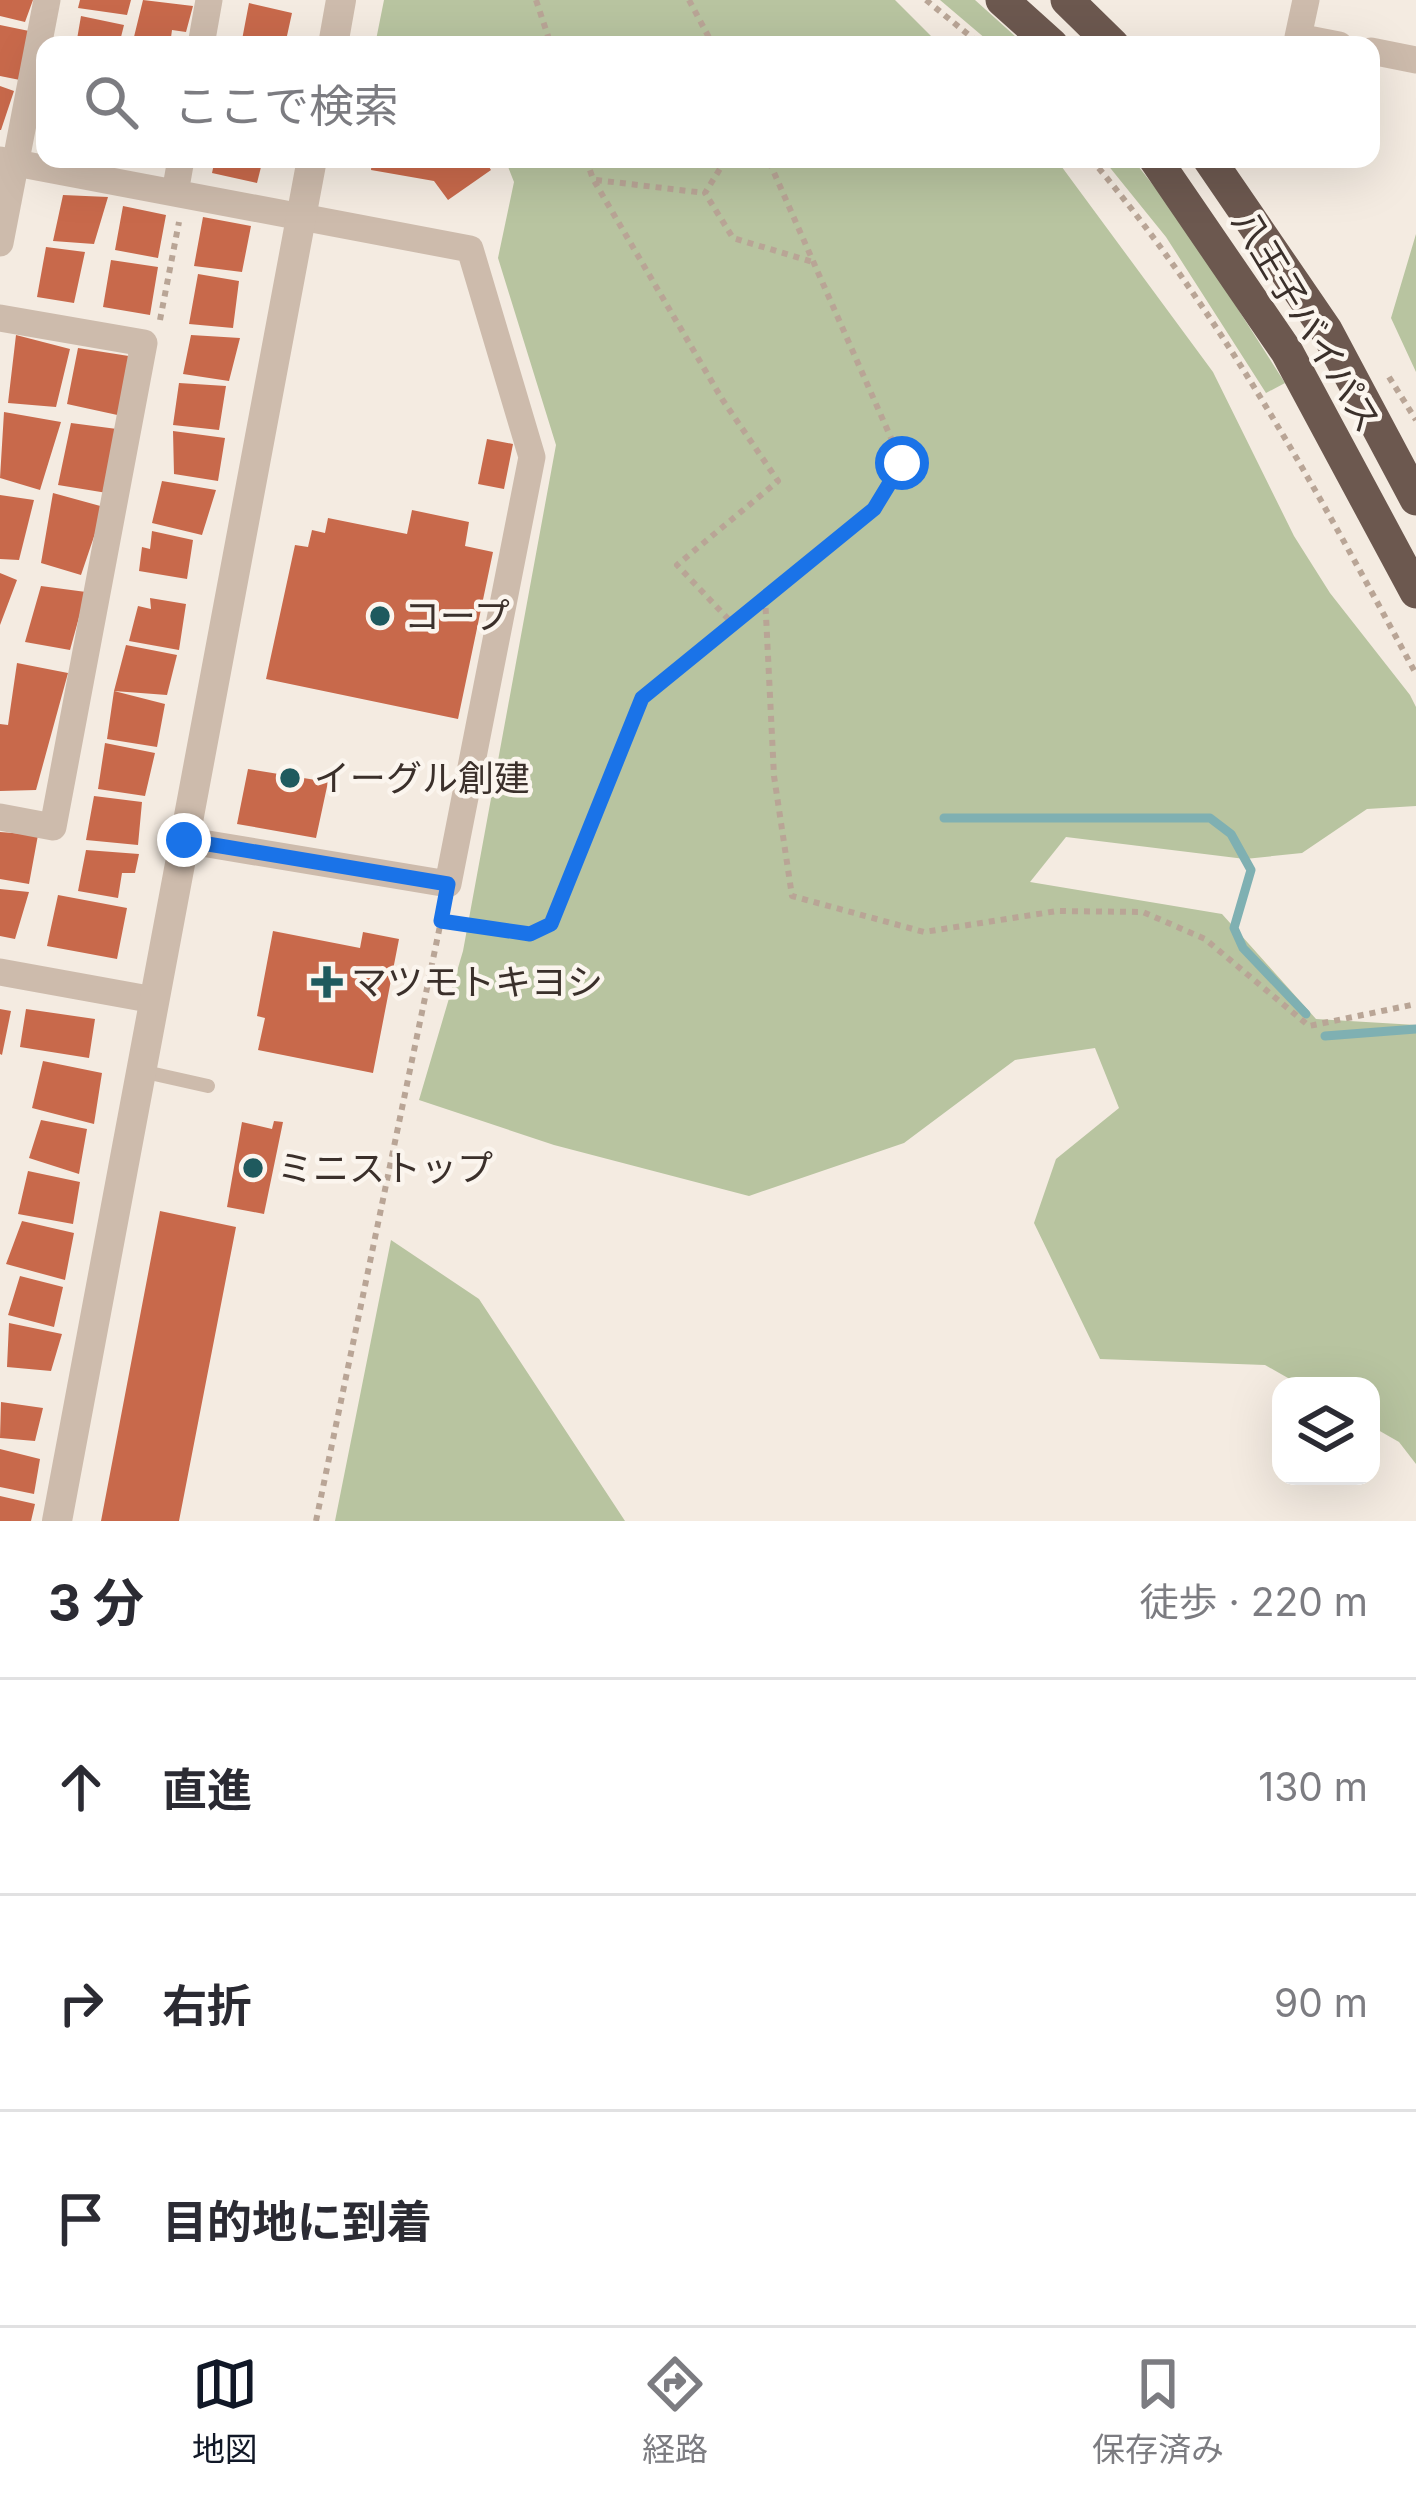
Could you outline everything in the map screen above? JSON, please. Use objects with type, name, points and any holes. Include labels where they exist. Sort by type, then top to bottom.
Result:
[{"type":"highway","points":[[1002,0],[1042,36]]},
{"type":"highway","points":[[1067,0],[1104,36]]},
{"type":"highway","name":"八王子バイパス","points":[[1161,168],[1287,352],[1416,592]]},
{"type":"highway","name":"八王子バイパス","points":[[1216,168],[1295,282],[1416,499]]},
{"type":"highway","points":[[1364,401],[1416,472]]},
{"type":"street","points":[[38,36],[47,0]]},
{"type":"street","points":[[202,36],[208,0]]},
{"type":"street","points":[[335,36],[341,0]]},
{"type":"street","points":[[1298,36],[1306,0]]},
{"type":"street","points":[[0,243],[7,162],[36,45]]},
{"type":"street","points":[[1380,53],[1416,60]]},
{"type":"street","points":[[39,168],[470,249],[532,457],[448,884],[184,840]]},
{"type":"street","points":[[180,194],[181,168]]},
{"type":"street","points":[[57,1521],[310,168]]},
{"type":"street","points":[[0,318],[144,343],[53,827],[0,817]]},
{"type":"street","points":[[0,972],[154,1000]]},
{"type":"lane","points":[[141,1071],[208,1086]]},
{"type":"path","points":[[536,0],[547,36]]},
{"type":"path","points":[[689,0],[708,36]]},
{"type":"path","points":[[926,0],[970,36]]},
{"type":"path","points":[[589,168],[722,399],[778,482],[676,565],[732,623]]},
{"type":"path","points":[[705,193],[720,168]]},
{"type":"path","points":[[441,921],[530,934],[551,924],[642,698],[874,509],[902,463],[772,168]]},
{"type":"path","points":[[1098,168],[1158,242],[1218,333],[1416,674]]},
{"type":"path","points":[[593,179],[705,193]]},
{"type":"path","points":[[705,193],[733,238],[814,262]]},
{"type":"path","points":[[144,343],[160,321],[180,194]]},
{"type":"path","points":[[765,596],[774,776],[792,896],[924,932],[1058,911],[1143,912],[1205,939],[1309,1026],[1416,1004]]},
{"type":"path","points":[[316,1521],[448,884]]},
{"type":"green space","points":[[384,0],[895,0],[931,36],[377,36]]},
{"type":"green space","points":[[940,0],[975,0],[1015,36],[982,36]]},
{"type":"green space","points":[[509,168],[1063,168],[1213,372],[1294,536],[1330,593],[1410,695],[1416,707],[1416,806],[1367,809],[1302,853],[1245,859],[1066,837],[1030,882],[1222,914],[1316,1019],[1416,1025],[1416,1464],[1399,1442],[1380,1431],[1380,1377],[1286,1377],[1265,1365],[1100,1359],[1034,1223],[1056,1159],[1119,1108],[1095,1048],[1015,1060],[904,1143],[749,1196],[554,1145],[419,1100],[463,951],[556,445],[498,258],[514,182]]},
{"type":"green space","points":[[1110,168],[1140,168],[1183,223],[1285,383],[1266,393],[1166,237]]},
{"type":"green space","points":[[1416,234],[1416,372],[1391,318]]},
{"type":"green space","points":[[391,1240],[479,1299],[625,1521],[335,1521]]},
{"type":"building","points":[[0,0],[33,0],[25,22],[0,16]]},
{"type":"building","points":[[80,0],[131,0],[127,15],[78,8]]},
{"type":"building","points":[[143,0],[193,6],[186,32],[134,36]]},
{"type":"building","points":[[249,3],[292,13],[287,36],[243,36]]},
{"type":"building","points":[[81,16],[124,25],[121,36],[78,36]]},
{"type":"building","points":[[0,25],[34,32],[20,80],[0,76]]},
{"type":"building","points":[[0,86],[14,91],[1,130],[0,130]]},
{"type":"building","points":[[213,168],[261,168],[257,183],[212,173]]},
{"type":"building","points":[[371,170],[491,170],[448,200],[434,181]]},
{"type":"building","points":[[63,195],[108,197],[94,244],[53,241]]},
{"type":"building","points":[[123,206],[166,215],[158,258],[115,250]]},
{"type":"building","points":[[203,217],[251,226],[242,272],[194,266]]},
{"type":"building","points":[[46,247],[85,252],[74,303],[37,297]]},
{"type":"building","points":[[111,260],[158,267],[150,315],[103,307]]},
{"type":"building","points":[[198,274],[239,281],[233,328],[189,324]]},
{"type":"building","points":[[16,335],[70,349],[56,407],[8,403]]},
{"type":"building","points":[[191,335],[240,338],[229,381],[183,374]]},
{"type":"building","points":[[78,348],[135,357],[122,416],[67,404]]},
{"type":"building","points":[[179,383],[226,386],[219,430],[173,425]]},
{"type":"building","points":[[4,412],[61,422],[40,490],[0,478]]},
{"type":"building","points":[[71,423],[117,429],[107,493],[58,485]]},
{"type":"building","points":[[173,431],[225,438],[218,481],[174,474]]},
{"type":"building","points":[[487,439],[513,444],[504,489],[478,484]]},
{"type":"building","points":[[162,481],[216,490],[202,535],[152,523]]},
{"type":"building","points":[[53,493],[104,507],[81,575],[41,563]]},
{"type":"building","points":[[0,495],[34,500],[19,560],[0,559]]},
{"type":"building","name":"コープ","points":[[412,510],[469,522],[465,546],[493,552],[458,719],[266,679],[295,545],[308,547],[312,530],[325,533],[328,518],[407,534]]},
{"type":"building","points":[[152,531],[193,540],[187,579],[139,571],[142,547],[150,549]]},
{"type":"building","points":[[0,573],[17,580],[0,625]]},
{"type":"building","points":[[41,586],[86,592],[70,650],[25,642]]},
{"type":"building","points":[[150,598],[186,604],[179,650],[129,641],[138,606],[151,609]]},
{"type":"building","points":[[126,645],[177,655],[167,695],[114,691]]},
{"type":"building","points":[[17,663],[68,673],[36,790],[0,791],[0,724],[8,725]]},
{"type":"building","points":[[114,691],[165,704],[157,747],[107,739]]},
{"type":"building","points":[[105,743],[155,753],[145,796],[98,789]]},
{"type":"building","points":[[248,769],[328,782],[316,838],[237,824]]},
{"type":"building","points":[[94,796],[142,802],[138,845],[86,840]]},
{"type":"building","points":[[0,832],[38,835],[29,884],[0,879]]},
{"type":"building","points":[[86,850],[139,854],[135,873],[122,873],[118,898],[78,891]]},
{"type":"building","points":[[0,889],[29,892],[15,939],[0,936]]},
{"type":"building","points":[[58,895],[127,908],[117,959],[47,946]]},
{"type":"building","name":"マツモトキヨシ","points":[[273,931],[360,948],[363,932],[399,939],[373,1073],[258,1050],[265,1018],[257,1016]]},
{"type":"building","points":[[0,1009],[11,1011],[2,1055],[0,1054]]},
{"type":"building","points":[[26,1009],[95,1019],[89,1058],[20,1047]]},
{"type":"building","points":[[43,1061],[102,1073],[94,1124],[32,1108]]},
{"type":"building","points":[[41,1120],[87,1129],[79,1174],[29,1158]]},
{"type":"building","name":"ミニストップ","points":[[274,1121],[283,1122],[264,1214],[227,1207],[242,1122],[272,1129]]},
{"type":"building","points":[[28,1171],[80,1182],[73,1224],[18,1214]]},
{"type":"building","points":[[160,1211],[236,1227],[179,1521],[101,1521]]},
{"type":"building","points":[[22,1221],[74,1233],[65,1280],[6,1264]]},
{"type":"building","points":[[20,1276],[63,1287],[54,1327],[8,1315]]},
{"type":"building","points":[[9,1323],[62,1334],[51,1371],[7,1367]]},
{"type":"building","points":[[1,1402],[43,1408],[35,1441],[0,1438]]},
{"type":"building","points":[[0,1449],[40,1459],[34,1494],[0,1487]]},
{"type":"building","points":[[0,1496],[35,1504],[31,1521],[0,1521]]},
{"type":"waterway","points":[[944,818],[1210,818],[1231,834],[1251,870],[1234,928],[1243,948],[1306,1014]]},
{"type":"waterway","points":[[1325,1036],[1416,1029]]},
{"type":"place","name":"コープ","points":[[380,616]]},
{"type":"place","name":"イーグル創建","points":[[290,778]]},
{"type":"place","name":"マツモトキヨシ","points":[[327,982]]},
{"type":"place","name":"ミニストップ","points":[[253,1168]]},
{"type":"route","points":[[184,840],[448,884],[441,921],[530,934],[551,924],[642,698],[874,509],[902,463]]}]
